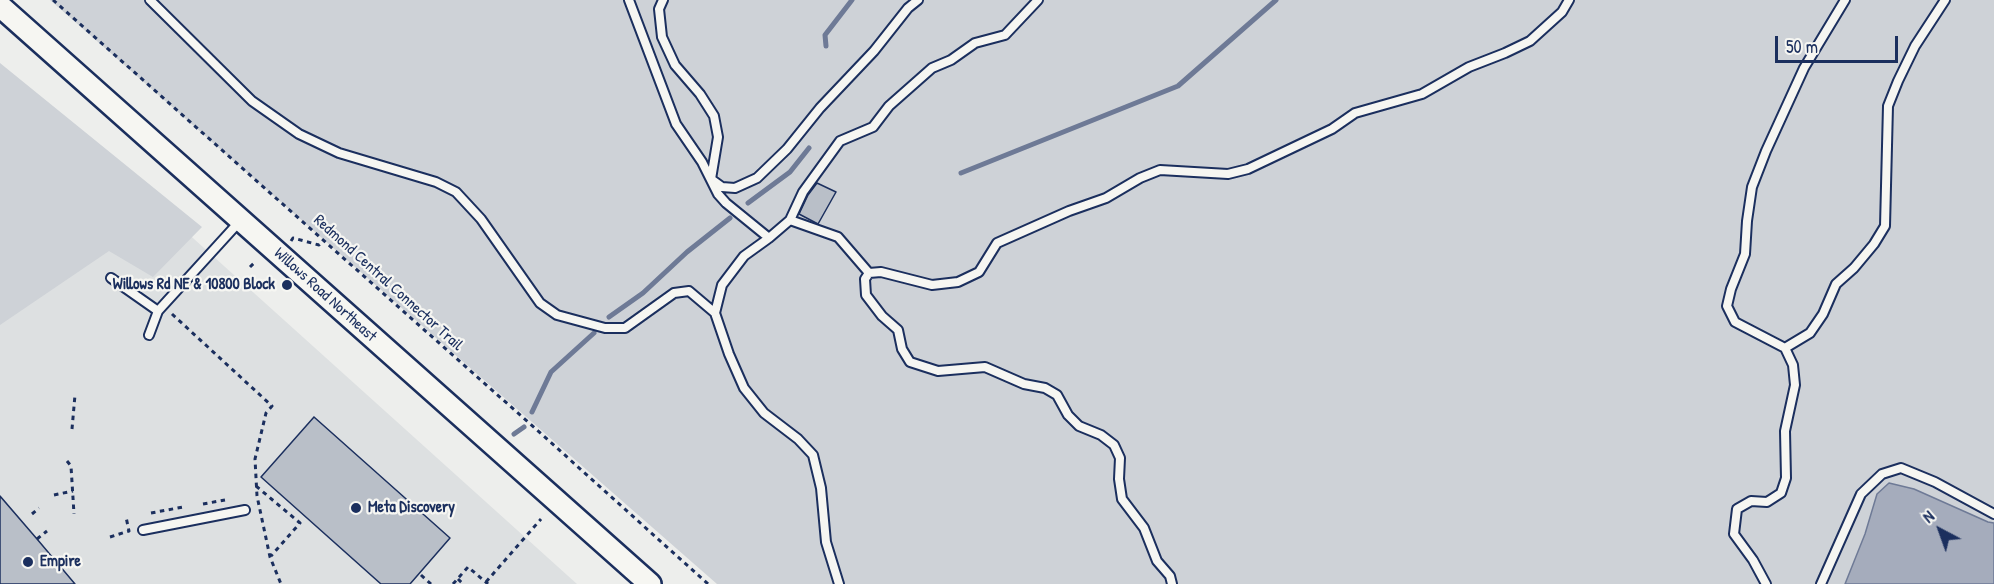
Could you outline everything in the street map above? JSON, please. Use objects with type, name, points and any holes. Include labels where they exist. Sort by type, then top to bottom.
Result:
[{"type":"main road","name":"Willows Road Northeast","points":[[0,6],[650,584]]},
{"type":"lane","points":[[150,0],[252,101],[299,134],[339,153],[436,182],[456,192],[481,219],[540,303],[557,315],[605,328],[625,328],[674,293],[689,291],[715,313],[744,388],[764,413],[798,439],[813,456],[822,488],[826,542],[840,583]]},
{"type":"lane","points":[[629,0],[676,124],[702,162],[718,194],[769,238]]},
{"type":"lane","points":[[663,0],[659,9],[662,37],[675,65],[700,94],[714,116],[718,137],[711,179]]},
{"type":"lane","points":[[711,179],[722,187],[735,188],[757,178],[787,149],[820,108],[874,51],[908,8],[918,0]]},
{"type":"lane","points":[[715,313],[722,285],[744,256],[790,220],[803,192],[840,141],[873,127],[889,106],[932,68],[951,60],[975,42],[1005,35],[1038,0]]},
{"type":"lane","points":[[868,273],[881,272],[932,285],[958,282],[979,272],[997,243],[1069,211],[1106,198],[1140,177],[1160,170],[1228,174],[1248,169],[1332,129],[1355,113],[1422,94],[1469,67],[1530,41],[1562,12],[1569,0]]},
{"type":"lane","points":[[1766,584],[1753,560],[1734,534],[1737,509],[1751,501],[1767,502],[1781,494],[1786,478],[1785,431],[1795,385],[1793,365],[1785,348],[1735,322],[1727,306],[1745,254],[1752,187],[1804,68],[1845,0]]},
{"type":"lane","points":[[1785,348],[1810,333],[1823,314],[1836,284],[1854,268],[1874,244],[1885,226],[1888,106],[1915,46],[1945,0]]},
{"type":"lane","points":[[149,335],[158,311],[241,220]]},
{"type":"lane","points":[[790,220],[838,237],[868,273]]},
{"type":"lane","points":[[868,273],[865,279],[866,295],[882,316],[898,330],[902,349],[910,362],[938,371],[985,367],[1024,384],[1045,388],[1057,395],[1078,426],[1101,435],[1114,445],[1120,458],[1119,478],[1122,499],[1144,528],[1157,561],[1170,576],[1172,584]]},
{"type":"lane","points":[[111,278],[158,311]]},
{"type":"lane","points":[[1821,584],[1861,494],[1882,474],[1901,468],[1935,482],[1994,514]]},
{"type":"lane","points":[[143,530],[245,510]]},
{"type":"path","name":"Redmond Central Connector Trail","points":[[53,0],[708,584]]},
{"type":"path","points":[[290,242],[293,238],[319,245],[323,241]]},
{"type":"path","points":[[250,267],[255,262]]},
{"type":"path","points":[[172,314],[272,406],[266,413],[255,459],[256,486],[270,557],[280,584]]},
{"type":"path","points":[[72,429],[75,395]]},
{"type":"path","points":[[67,461],[71,466],[74,514]]},
{"type":"path","points":[[256,486],[300,523],[270,557]]},
{"type":"path","points":[[54,495],[74,491]]},
{"type":"path","points":[[203,504],[225,500]]},
{"type":"path","points":[[151,513],[183,507]]},
{"type":"path","points":[[32,514],[39,508]]},
{"type":"path","points":[[110,537],[129,531],[126,517]]},
{"type":"path","points":[[453,584],[468,567],[487,583],[541,519]]},
{"type":"path","points":[[37,539],[47,531]]},
{"type":"path","points":[[421,575],[431,584]]},
{"type":"path","points":[[458,579],[464,584]]},
{"type":"shaded area","points":[[50,0],[1994,0],[1994,584],[717,584]]},
{"type":"shaded area","points":[[0,63],[202,227],[153,277],[109,251],[0,325]]},
{"type":"shaded area","points":[[123,175],[577,584],[0,584],[0,266]]},
{"type":"water","points":[[1889,483],[1914,489],[1994,523],[1994,584],[1845,584],[1865,534],[1877,494]]},
{"type":"building","points":[[817,183],[836,192],[818,224],[799,214]]},
{"type":"building","name":"Meta Discovery","points":[[314,417],[450,538],[410,584],[381,584],[261,477]]},
{"type":"building","name":"Empire","points":[[0,496],[37,539],[75,584],[0,584]]},
{"type":"waterway","points":[[826,46],[825,35],[852,0]]},
{"type":"waterway","points":[[961,173],[1178,86],[1276,0]]},
{"type":"waterway","points":[[748,203],[790,172],[809,148]]},
{"type":"waterway","points":[[609,317],[643,293],[687,252],[730,218]]},
{"type":"waterway","points":[[532,412],[551,372],[594,333]]},
{"type":"waterway","points":[[514,434],[524,427]]},
{"type":"place","name":"Willows Rd NE & 10800 Block","points":[[287,285]]},
{"type":"place","name":"Meta Discovery","points":[[356,508]]},
{"type":"place","name":"Empire","points":[[28,562]]}]
